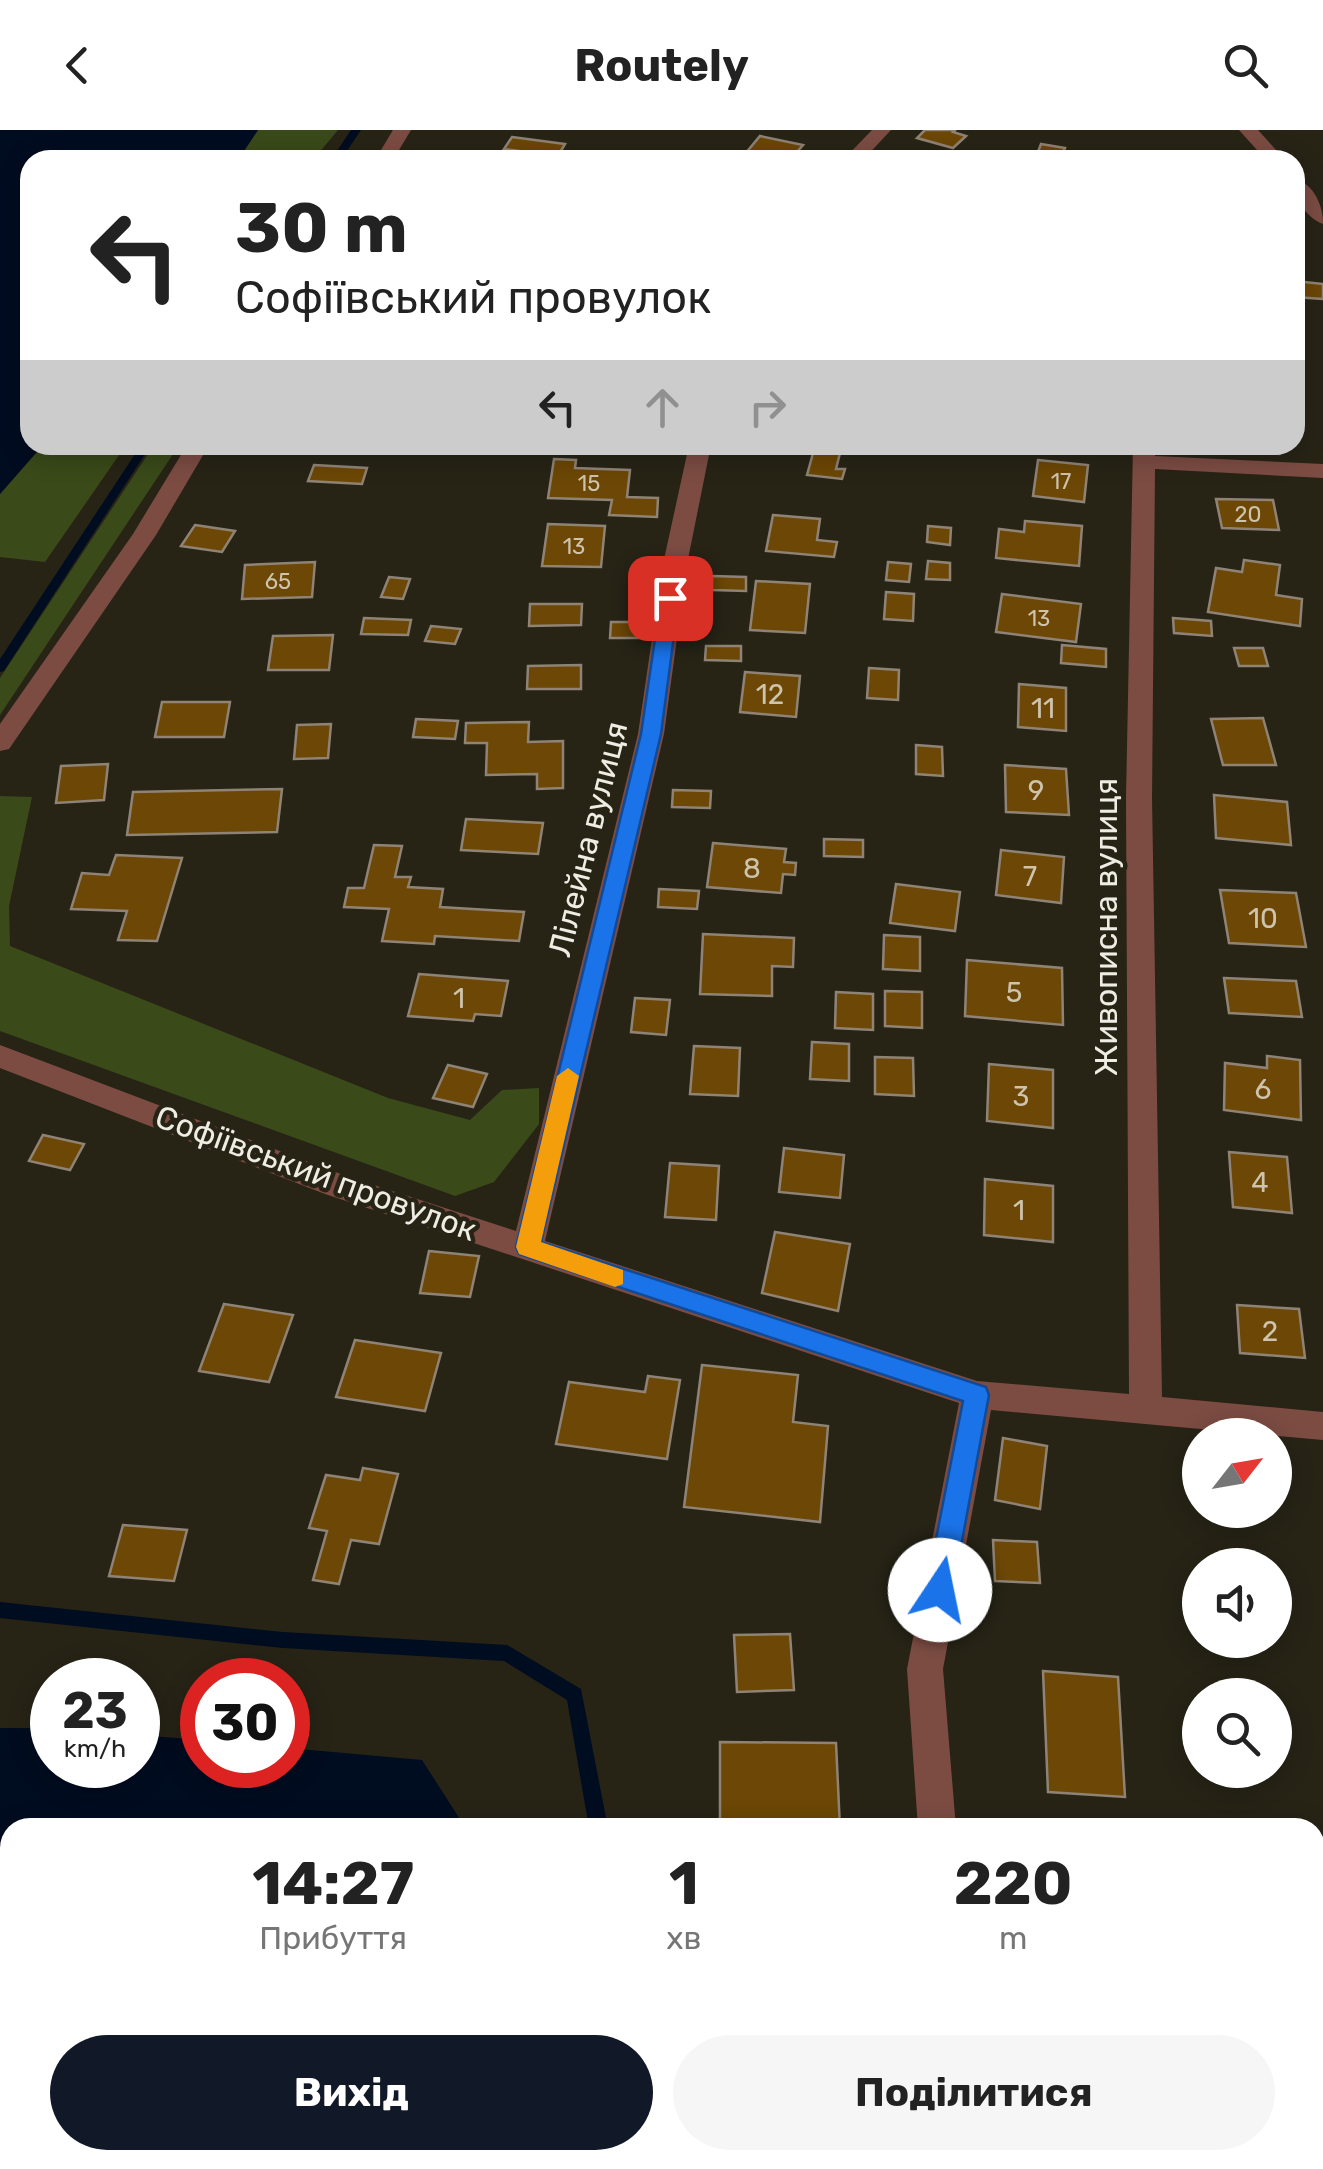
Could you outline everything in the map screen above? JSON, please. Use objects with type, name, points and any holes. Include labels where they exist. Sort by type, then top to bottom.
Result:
[{"type":"street","points":[[862,150],[882,130]]},
{"type":"street","points":[[1248,130],[1267,150]]},
{"type":"street","points":[[1305,196],[1323,218]]},
{"type":"street","points":[[0,743],[144,535],[192,455]]},
{"type":"street","name":"Лілейна вулиця","points":[[528,1247],[651,734],[675,564],[698,455]]},
{"type":"street","name":"Живописна вулиця","points":[[1143,455],[1140,798],[1146,1409]]},
{"type":"street","points":[[1153,455],[1323,472]]},
{"type":"street","name":"Софіївський провулок","points":[[0,1056],[336,1185],[977,1395],[1323,1426]]},
{"type":"street","points":[[935,1818],[925,1669],[977,1395]]},
{"type":"green space","points":[[258,130],[338,130],[321,150],[245,150]]},
{"type":"green space","points":[[34,455],[119,455],[45,562],[0,557],[0,494]]},
{"type":"green space","points":[[147,455],[172,455],[0,715],[0,678]]},
{"type":"green space","points":[[0,796],[32,797],[9,906],[10,946],[388,1098],[470,1120],[502,1090],[539,1088],[539,1124],[494,1182],[455,1196],[0,1031]]},
{"type":"water","points":[[0,130],[258,130],[245,150],[20,150],[20,455],[34,455],[0,494]]},
{"type":"water","points":[[0,1728],[30,1728],[30,1788],[160,1788],[160,1737],[180,1738],[180,1788],[310,1788],[310,1750],[422,1760],[459,1818],[0,1818]]},
{"type":"building","points":[[925,130],[955,130],[966,136],[953,148],[917,138]]},
{"type":"building","points":[[760,136],[803,145],[799,150],[748,150]]},
{"type":"building","points":[[512,137],[565,144],[562,150],[504,149]]},
{"type":"building","points":[[1041,144],[1065,148],[1064,150],[1039,150]]},
{"type":"building","points":[[1305,282],[1323,284],[1323,299],[1305,298]]},
{"type":"building","points":[[813,455],[840,455],[836,469],[845,469],[842,479],[807,475]]},
{"type":"building","points":[[554,459],[576,460],[575,468],[630,470],[627,497],[658,498],[657,517],[609,515],[612,500],[548,498]]},
{"type":"building","points":[[1038,460],[1088,465],[1084,502],[1033,496]]},
{"type":"building","points":[[314,465],[367,468],[362,484],[308,481]]},
{"type":"building","points":[[1216,499],[1273,500],[1279,530],[1222,528]]},
{"type":"building","points":[[773,515],[820,519],[817,540],[837,542],[834,557],[766,551]]},
{"type":"building","points":[[1025,521],[1082,526],[1079,566],[996,558],[999,529],[1024,532]]},
{"type":"building","points":[[548,524],[605,526],[601,567],[542,566]]},
{"type":"building","points":[[195,525],[235,531],[222,552],[181,546]]},
{"type":"building","points":[[928,526],[951,528],[950,545],[927,542]]},
{"type":"building","points":[[1244,560],[1280,565],[1276,595],[1302,599],[1300,626],[1208,612],[1216,568],[1242,572]]},
{"type":"building","points":[[928,561],[950,563],[950,580],[926,579]]},
{"type":"building","points":[[315,562],[312,597],[242,599],[245,565]]},
{"type":"building","points":[[888,562],[911,564],[909,582],[886,580]]},
{"type":"building","points":[[712,576],[746,577],[746,591],[712,590]]},
{"type":"building","points":[[389,577],[410,579],[403,599],[381,597]]},
{"type":"building","points":[[756,581],[810,584],[805,633],[750,630]]},
{"type":"building","points":[[886,592],[914,594],[913,621],[884,619]]},
{"type":"building","points":[[1002,594],[1081,604],[1076,642],[996,632]]},
{"type":"building","points":[[530,604],[582,604],[581,625],[529,626]]},
{"type":"building","points":[[364,618],[411,620],[408,635],[361,634]]},
{"type":"building","points":[[1173,618],[1211,621],[1212,636],[1174,633]]},
{"type":"building","points":[[611,622],[645,622],[645,638],[610,638]]},
{"type":"building","points":[[431,626],[461,629],[455,644],[425,641]]},
{"type":"building","points":[[333,635],[329,670],[268,670],[273,636]]},
{"type":"building","points":[[1062,645],[1106,649],[1106,667],[1061,663]]},
{"type":"building","points":[[706,646],[741,646],[741,661],[705,660]]},
{"type":"building","points":[[1234,648],[1263,648],[1268,666],[1239,666]]},
{"type":"building","points":[[581,665],[581,689],[527,689],[528,666]]},
{"type":"building","points":[[869,668],[899,670],[898,700],[867,698]]},
{"type":"building","points":[[745,672],[800,676],[796,717],[740,712]]},
{"type":"building","points":[[1019,684],[1066,688],[1066,731],[1018,727]]},
{"type":"building","points":[[162,702],[230,702],[224,737],[155,737]]},
{"type":"building","points":[[1263,718],[1276,765],[1223,765],[1211,719]]},
{"type":"building","points":[[416,719],[458,721],[455,739],[413,737]]},
{"type":"building","points":[[529,722],[528,742],[563,741],[563,788],[537,789],[537,774],[486,775],[487,743],[465,743],[466,723]]},
{"type":"building","points":[[331,724],[328,758],[294,759],[297,725]]},
{"type":"building","points":[[916,745],[942,747],[943,776],[916,774]]},
{"type":"building","points":[[108,764],[104,800],[56,803],[61,766]]},
{"type":"building","points":[[1005,765],[1066,769],[1069,815],[1006,812]]},
{"type":"building","points":[[282,789],[277,832],[127,835],[133,792]]},
{"type":"building","points":[[673,790],[711,791],[710,808],[672,807]]},
{"type":"building","points":[[1214,795],[1287,802],[1291,845],[1216,838]]},
{"type":"building","points":[[466,819],[543,823],[538,854],[461,850]]},
{"type":"building","points":[[824,839],[863,840],[863,857],[824,856]]},
{"type":"building","points":[[713,843],[786,849],[784,862],[796,863],[795,875],[783,874],[781,893],[707,887]]},
{"type":"building","points":[[374,845],[402,846],[395,877],[411,877],[408,887],[443,889],[440,907],[524,912],[519,941],[435,936],[434,944],[382,941],[389,909],[344,907],[348,888],[364,888]]},
{"type":"building","points":[[1001,850],[1064,857],[1061,903],[996,895]]},
{"type":"building","points":[[116,855],[182,858],[157,941],[118,940],[127,911],[71,909],[82,873],[109,875]]},
{"type":"building","points":[[896,884],[960,892],[955,931],[890,923]]},
{"type":"building","points":[[659,889],[699,891],[697,909],[658,907]]},
{"type":"building","points":[[1220,890],[1296,893],[1306,947],[1229,943]]},
{"type":"building","points":[[703,934],[794,938],[793,967],[772,966],[772,996],[700,994]]},
{"type":"building","points":[[884,935],[920,937],[920,971],[883,969]]},
{"type":"building","points":[[967,960],[1062,968],[1063,1025],[965,1016]]},
{"type":"building","points":[[419,974],[508,981],[501,1016],[475,1014],[473,1021],[408,1016]]},
{"type":"building","points":[[1224,978],[1296,981],[1302,1017],[1229,1013]]},
{"type":"building","points":[[885,991],[922,992],[922,1028],[885,1026]]},
{"type":"building","points":[[836,992],[873,994],[873,1030],[835,1028]]},
{"type":"building","points":[[635,998],[670,1000],[666,1035],[631,1032]]},
{"type":"building","points":[[812,1042],[849,1044],[849,1081],[810,1079]]},
{"type":"building","points":[[694,1046],[740,1048],[738,1096],[690,1094]]},
{"type":"building","points":[[1267,1056],[1300,1060],[1301,1120],[1224,1110],[1225,1063],[1267,1068]]},
{"type":"building","points":[[875,1057],[913,1058],[914,1096],[875,1094]]},
{"type":"building","points":[[989,1064],[1053,1070],[1053,1128],[987,1121]]},
{"type":"building","points":[[448,1065],[487,1074],[473,1107],[433,1098]]},
{"type":"building","points":[[43,1135],[84,1144],[70,1170],[29,1161]]},
{"type":"building","points":[[784,1148],[844,1155],[840,1198],[779,1192]]},
{"type":"building","points":[[1229,1152],[1287,1157],[1292,1213],[1233,1207]]},
{"type":"building","points":[[670,1163],[719,1166],[716,1220],[665,1217]]},
{"type":"building","points":[[985,1179],[1053,1186],[1053,1242],[984,1235]]},
{"type":"building","points":[[775,1232],[850,1244],[838,1311],[762,1293]]},
{"type":"building","points":[[429,1251],[479,1256],[470,1297],[420,1293]]},
{"type":"building","points":[[224,1304],[293,1315],[269,1382],[199,1371]]},
{"type":"building","points":[[1237,1305],[1299,1309],[1305,1358],[1240,1353]]},
{"type":"building","points":[[355,1340],[441,1353],[425,1411],[336,1397]]},
{"type":"building","points":[[702,1365],[798,1375],[793,1422],[828,1426],[820,1522],[684,1507]]},
{"type":"building","points":[[648,1376],[680,1380],[667,1459],[556,1444],[569,1382],[645,1392]]},
{"type":"building","points":[[1003,1438],[1047,1446],[1040,1509],[995,1500]]},
{"type":"building","points":[[363,1468],[398,1474],[379,1544],[351,1540],[339,1584],[313,1580],[327,1531],[309,1528],[326,1475],[360,1480]]},
{"type":"building","points":[[123,1525],[187,1530],[174,1581],[109,1576]]},
{"type":"building","points":[[993,1540],[1037,1542],[1040,1583],[995,1581]]},
{"type":"building","points":[[790,1634],[794,1690],[737,1692],[734,1635]]},
{"type":"building","points":[[1043,1671],[1118,1677],[1125,1797],[1048,1792]]},
{"type":"building","points":[[720,1742],[836,1743],[840,1818],[720,1818]]},
{"type":"waterway","points":[[343,150],[356,130]]},
{"type":"waterway","points":[[0,668],[139,455]]},
{"type":"waterway","points":[[0,1610],[283,1640],[507,1653],[575,1695],[597,1818]]},
{"type":"slow traffic","points":[[568,1076],[528,1247],[615,1277]]},
{"type":"route","points":[[670,598],[651,734],[528,1247],[805,1342],[977,1395],[940,1590]]}]
